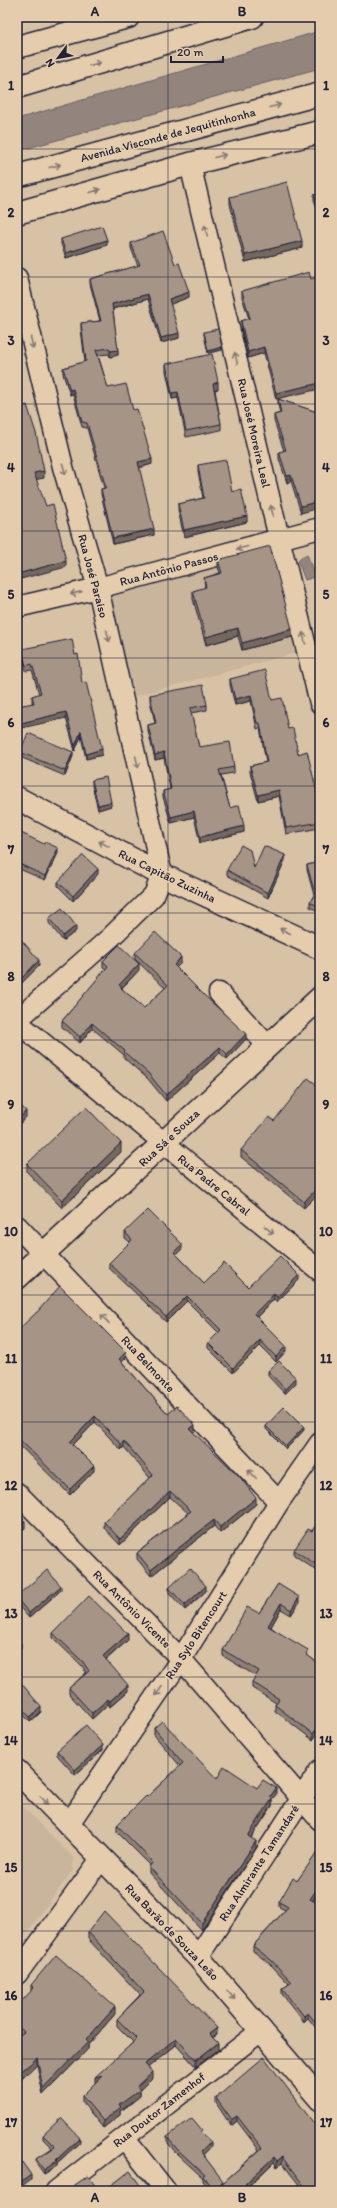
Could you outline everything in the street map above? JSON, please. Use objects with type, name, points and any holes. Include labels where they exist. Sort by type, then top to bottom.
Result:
[{"type":"main road","points":[[17,47],[128,17]]},
{"type":"main road","points":[[17,86],[252,17]]},
{"type":"main road","name":"Avenida Visconde de Jequitinhonha","points":[[17,176],[320,94]]},
{"type":"main road","points":[[17,213],[190,164],[320,132]]},
{"type":"main road","name":"Rua Capitão Zuzinha","points":[[17,798],[162,875],[320,948]]},
{"type":"main road","name":"Rua Sá e Souza","points":[[17,1278],[320,998]]},
{"type":"main road","name":"Rua Barão de Souza Leão","points":[[17,1772],[198,1956],[320,2099]]},
{"type":"street","name":"Rua José Moreira Leal","points":[[190,164],[278,538],[320,702]]},
{"type":"street","name":"Rua José Paraíso","points":[[17,278],[63,467],[98,588],[162,875]]},
{"type":"street","name":"Rua Antônio Passos","points":[[17,607],[98,588],[278,538],[320,528]]},
{"type":"street","points":[[17,1021],[111,937],[154,895],[162,875]]},
{"type":"street","points":[[219,993],[268,1046]]},
{"type":"street","name":"Rua Padre Cabral","points":[[17,1021],[320,1271]]},
{"type":"street","name":"Rua Belmonte","points":[[17,1226],[280,1502]]},
{"type":"street","name":"Rua Sylo Bitencourt","points":[[68,1825],[181,1659],[280,1502],[320,1443]]},
{"type":"street","name":"Rua Antônio Vicente","points":[[17,1493],[181,1659],[320,1820]]},
{"type":"street","name":"Rua Almirante Tamandaré","points":[[198,1956],[320,1770]]},
{"type":"street","points":[[17,1974],[101,1859]]},
{"type":"street","name":"Rua Doutor Zamenhof","points":[[56,2191],[262,2030]]},
{"type":"street","points":[[124,2138],[166,2191]]},
{"type":"shaded area","points":[[320,31],[320,68],[17,151],[17,119]]},
{"type":"shaded area","points":[[270,552],[296,653],[131,697],[110,595]]},
{"type":"shaded area","points":[[307,554],[315,577],[305,580],[298,562],[301,557]]},
{"type":"shaded area","points":[[17,1801],[73,1857],[73,1870],[17,1946]]},
{"type":"building","points":[[287,182],[302,241],[245,255],[230,197]]},
{"type":"building","points":[[320,193],[320,210],[314,195]]},
{"type":"building","points":[[102,226],[107,240],[66,253],[61,239]]},
{"type":"building","points":[[163,231],[175,264],[179,263],[189,292],[169,299],[179,333],[161,338],[148,294],[112,304],[118,350],[110,351],[109,348],[96,350],[108,388],[126,384],[133,410],[137,409],[152,459],[138,462],[154,529],[113,538],[101,489],[106,488],[87,423],[82,422],[73,389],[70,390],[63,368],[86,361],[81,323],[101,321],[90,279],[140,265],[131,243]]},
{"type":"building","points":[[309,272],[311,279],[320,276],[320,383],[276,393],[264,347],[248,352],[241,321],[250,318],[242,291]]},
{"type":"building","points":[[218,329],[222,347],[208,351],[204,332]]},
{"type":"building","points":[[212,354],[218,382],[213,384],[221,424],[186,431],[178,392],[172,393],[166,364]]},
{"type":"building","points":[[17,395],[21,407],[27,405],[36,433],[44,471],[34,473],[46,506],[53,504],[66,561],[17,574]]},
{"type":"building","points":[[278,399],[320,413],[320,501],[301,506],[291,475],[287,476],[279,452],[286,450],[274,415],[281,413]]},
{"type":"building","points":[[226,460],[232,492],[241,489],[247,516],[184,530],[178,504],[204,498],[198,465]]},
{"type":"building","points":[[270,546],[292,629],[242,643],[238,628],[206,637],[193,591],[206,587],[204,578],[222,573],[218,560]]},
{"type":"building","points":[[72,639],[75,655],[78,654],[82,683],[86,682],[102,749],[86,754],[81,731],[75,746],[66,712],[17,724],[17,706],[34,703],[32,696],[41,693],[32,664],[26,666],[22,649]]},
{"type":"building","points":[[265,670],[272,700],[282,698],[288,729],[293,728],[298,754],[307,751],[320,805],[320,822],[286,828],[279,790],[258,795],[250,766],[267,762],[260,723],[257,723],[251,695],[235,699],[230,679]]},
{"type":"building","points":[[203,685],[207,705],[190,708],[199,747],[230,742],[234,767],[219,770],[230,808],[239,805],[244,826],[200,837],[194,811],[171,817],[163,791],[171,789],[164,752],[155,755],[148,725],[156,723],[150,695]]},
{"type":"building","points":[[28,733],[73,752],[65,771],[20,752]]},
{"type":"building","points":[[106,777],[111,802],[98,805],[92,780]]},
{"type":"building","points":[[17,831],[44,844],[45,842],[58,848],[45,876],[17,863]]},
{"type":"building","points":[[241,845],[250,850],[254,868],[264,846],[285,855],[268,893],[227,870]]},
{"type":"building","points":[[83,855],[98,869],[73,896],[58,882]]},
{"type":"building","points":[[320,862],[320,907],[310,902],[315,894],[307,865]]},
{"type":"building","points":[[62,908],[76,926],[63,936],[49,918]]},
{"type":"building","points":[[155,932],[181,957],[174,965],[246,1034],[227,1054],[220,1047],[166,1095],[148,1073],[92,1023],[80,1037],[62,1021],[108,966],[103,961],[119,945],[139,964],[119,985],[144,1008],[168,985],[135,953]]},
{"type":"building","points":[[17,935],[39,960],[20,980],[17,977]]},
{"type":"building","points":[[308,1078],[320,1087],[320,1185],[304,1202],[241,1150],[269,1117],[274,1121]]},
{"type":"building","points":[[17,1102],[26,1111],[17,1121]]},
{"type":"building","points":[[86,1107],[121,1143],[62,1200],[27,1164]]},
{"type":"building","points":[[148,1210],[182,1244],[174,1252],[204,1283],[224,1263],[248,1287],[280,1256],[299,1275],[277,1297],[274,1294],[254,1314],[286,1346],[276,1357],[260,1340],[233,1368],[208,1343],[221,1330],[187,1296],[166,1317],[109,1263],[132,1240],[125,1232]]},
{"type":"building","points":[[60,1286],[126,1352],[119,1359],[168,1414],[177,1406],[195,1425],[190,1429],[240,1477],[256,1498],[220,1527],[214,1520],[151,1570],[137,1553],[191,1511],[170,1491],[120,1539],[104,1522],[153,1475],[124,1441],[121,1444],[95,1416],[70,1442],[94,1466],[70,1489],[17,1437],[17,1331],[38,1311]]},
{"type":"building","points":[[279,1361],[296,1378],[285,1389],[268,1371]]},
{"type":"building","points":[[284,1407],[304,1427],[286,1446],[266,1426]]},
{"type":"building","points":[[17,1513],[25,1521],[17,1528]]},
{"type":"building","points":[[320,1519],[320,1567],[294,1550],[308,1529],[312,1531]]},
{"type":"building","points":[[190,1568],[206,1586],[185,1605],[169,1588]]},
{"type":"building","points":[[47,1570],[61,1586],[29,1613],[17,1599],[17,1596]]},
{"type":"building","points":[[278,1584],[299,1597],[291,1610],[281,1603],[268,1626],[308,1650],[306,1654],[320,1665],[320,1723],[313,1734],[275,1705],[279,1699],[252,1682],[259,1671],[223,1650],[247,1607],[259,1613]]},
{"type":"building","points":[[89,1596],[128,1634],[103,1656],[128,1685],[110,1701],[108,1699],[92,1713],[69,1688],[89,1671],[83,1662],[53,1633]]},
{"type":"building","points":[[17,1640],[21,1643],[17,1647]]},
{"type":"building","points":[[17,1678],[41,1707],[30,1717],[17,1703]]},
{"type":"building","points":[[162,1721],[217,1779],[224,1766],[257,1788],[263,1780],[276,1788],[270,1797],[272,1799],[248,1836],[256,1841],[202,1923],[149,1867],[153,1862],[117,1825],[146,1796],[147,1797],[183,1763],[154,1728]]},
{"type":"building","points":[[86,1725],[103,1745],[75,1770],[57,1751]]},
{"type":"building","points":[[319,1850],[320,1885],[310,1899],[320,1905],[320,2028],[308,2013],[304,2016],[282,1989],[292,1982],[271,1960],[253,1946],[288,1907],[279,1902],[293,1878],[297,1881]]},
{"type":"building","points":[[104,1911],[217,2028],[209,2034],[218,2043],[196,2060],[176,2038],[145,2064],[152,2072],[137,2086],[140,2090],[119,2105],[121,2107],[103,2121],[82,2096],[103,2075],[95,2077],[137,2039],[117,2019],[144,1992],[88,1932]]},
{"type":"building","points":[[56,1955],[115,2007],[86,2040],[88,2042],[43,2088],[37,2058],[17,2075],[17,2037],[24,2032],[17,2025],[17,2006],[34,1988],[31,1985]]},
{"type":"building","points":[[264,2057],[318,2129],[315,2132],[320,2138],[320,2191],[308,2191],[282,2157],[277,2161],[274,2157],[245,2184],[252,2191],[218,2191],[216,2189],[262,2148],[237,2116],[231,2120],[216,2098]]},
{"type":"building","points":[[61,2118],[80,2138],[56,2160],[57,2161],[44,2170],[36,2159],[55,2147],[43,2135]]},
{"type":"building","points":[[192,2118],[202,2130],[200,2132],[211,2142],[201,2152],[223,2181],[217,2186],[215,2184],[211,2187],[203,2176],[205,2175],[177,2149],[167,2137]]},
{"type":"building","points":[[17,2155],[31,2175],[17,2185]]},
{"type":"building","points":[[130,2171],[144,2191],[104,2191]]},
{"type":"building","points":[[88,2176],[99,2191],[66,2191]]}]
